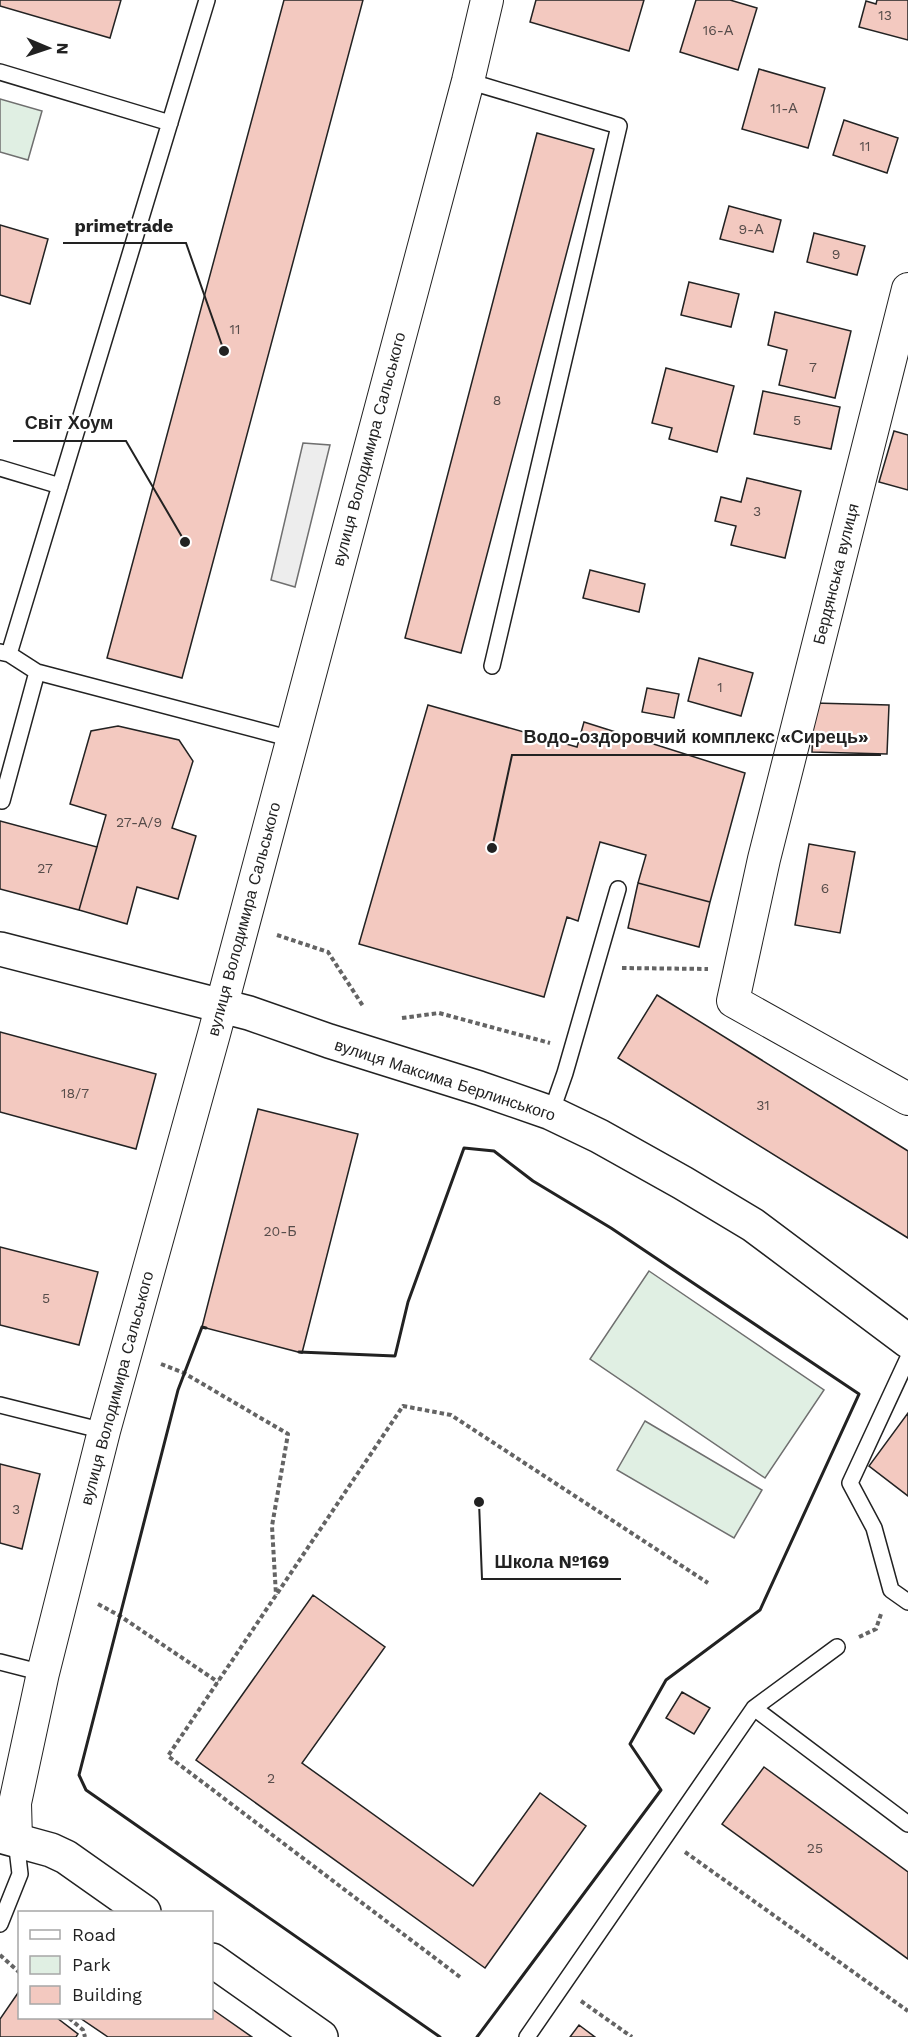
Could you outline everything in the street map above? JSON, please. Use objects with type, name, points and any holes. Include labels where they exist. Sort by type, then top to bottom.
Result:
[{"type":"street","name":"вулиця Володимира Сальського","points":[[8,1838],[43,1672],[104,1431],[222,1006],[468,81],[487,0]]},
{"type":"street","name":"Бердянська вулиця","points":[[908,289],[764,860],[733,1001],[908,1099]]},
{"type":"street","name":"вулиця Максима Берлинського","points":[[0,949],[222,1006],[551,1113],[599,1136],[673,1177],[753,1225],[908,1341]]},
{"type":"street","points":[[8,1838],[51,1850],[66,1857],[143,1911]]},
{"type":"street","points":[[213,1961],[321,2037]]},
{"type":"lane","points":[[207,0],[60,486],[5,653],[37,672],[292,739]]},
{"type":"lane","points":[[0,72],[170,123]]},
{"type":"lane","points":[[468,81],[619,126],[492,666]]},
{"type":"lane","points":[[0,468],[60,486]]},
{"type":"lane","points":[[2,801],[37,672]]},
{"type":"lane","points":[[551,1113],[618,889]]},
{"type":"lane","points":[[908,1358],[850,1483],[874,1528],[891,1590],[908,1602]]},
{"type":"lane","points":[[0,1405],[104,1431]]},
{"type":"lane","points":[[527,2037],[754,1708],[837,1647]]},
{"type":"lane","points":[[0,1662],[43,1672]]},
{"type":"lane","points":[[754,1708],[908,1824]]},
{"type":"lane","points":[[0,1924],[20,1874],[8,1838]]},
{"type":"path","points":[[277,936],[328,952],[363,1006]]},
{"type":"path","points":[[594,968],[740,969]]},
{"type":"path","points":[[402,1018],[440,1013],[572,1048]]},
{"type":"path","points":[[160,1364],[184,1373],[288,1434],[272,1526],[276,1596]]},
{"type":"path","points":[[460,1977],[168,1756],[403,1406],[451,1416],[708,1583]]},
{"type":"path","points":[[837,1647],[876,1629],[891,1590]]},
{"type":"path","points":[[98,1604],[120,1616],[218,1682]]},
{"type":"path","points":[[665,1837],[908,2011]]},
{"type":"path","points":[[0,1955],[18,1971]]},
{"type":"path","points":[[562,1987],[632,2037]]},
{"type":"path","points":[[70,2019],[83,2030],[85,2037]]},
{"type":"green space","points":[[0,99],[42,111],[28,160],[0,152]]},
{"type":"green space","points":[[649,1271],[824,1390],[765,1478],[590,1359]]},
{"type":"green space","points":[[645,1421],[762,1490],[734,1538],[617,1470]]},
{"type":"shaded area","points":[[303,443],[330,445],[295,587],[271,580]]},
{"type":"building","points":[[0,0],[121,0],[110,38],[0,6]]},
{"type":"building","points":[[284,0],[363,0],[182,678],[107,658]]},
{"type":"building","points":[[536,0],[644,0],[629,51],[530,22]]},
{"type":"building","points":[[696,0],[730,0],[757,8],[738,70],[680,52]]},
{"type":"building","points":[[877,0],[908,0],[908,40],[859,27],[866,1],[876,4]]},
{"type":"building","points":[[759,69],[825,88],[808,148],[742,129]]},
{"type":"building","points":[[844,120],[898,138],[887,173],[833,155]]},
{"type":"building","points":[[537,133],[594,149],[461,653],[405,638]]},
{"type":"building","points":[[729,206],[781,220],[773,252],[720,239]]},
{"type":"building","points":[[0,225],[48,239],[30,304],[0,295]]},
{"type":"building","points":[[814,233],[865,246],[857,275],[807,262]]},
{"type":"building","points":[[689,282],[739,294],[731,327],[681,315]]},
{"type":"building","points":[[775,312],[851,331],[835,398],[779,385],[787,350],[768,345]]},
{"type":"building","points":[[666,368],[734,386],[717,452],[669,439],[672,428],[652,423]]},
{"type":"building","points":[[763,391],[840,407],[831,449],[754,434]]},
{"type":"building","points":[[894,431],[908,435],[908,490],[879,482]]},
{"type":"building","points":[[747,478],[801,491],[785,558],[731,545],[736,526],[715,521],[721,497],[741,502]]},
{"type":"building","points":[[590,570],[645,584],[639,612],[583,598]]},
{"type":"building","points":[[699,658],[753,673],[741,716],[688,701]]},
{"type":"building","points":[[647,688],[679,694],[674,718],[642,712]]},
{"type":"building","points":[[814,703],[889,705],[887,754],[812,752]]},
{"type":"building","points":[[428,705],[577,747],[584,722],[745,773],[710,902],[638,883],[646,855],[600,842],[578,921],[567,917],[544,997],[359,944]]},
{"type":"building","points":[[118,726],[179,740],[193,761],[172,828],[196,836],[178,899],[137,887],[127,924],[79,910],[106,815],[70,804],[91,731]]},
{"type":"building","points":[[0,821],[97,847],[79,910],[0,889]]},
{"type":"building","points":[[809,844],[855,852],[840,933],[795,925]]},
{"type":"building","points":[[638,883],[710,902],[699,947],[628,928]]},
{"type":"building","points":[[657,995],[908,1151],[908,1238],[618,1058]]},
{"type":"building","points":[[0,1032],[156,1074],[136,1149],[0,1112]]},
{"type":"building","points":[[258,1109],[358,1134],[302,1353],[202,1327]]},
{"type":"building","points":[[0,1247],[98,1272],[79,1345],[0,1325]]},
{"type":"building","points":[[908,1413],[908,1496],[869,1466]]},
{"type":"building","points":[[0,1464],[40,1474],[22,1549],[0,1543]]},
{"type":"building","points":[[313,1595],[385,1647],[302,1763],[473,1886],[540,1793],[586,1826],[485,1968],[196,1760]]},
{"type":"building","points":[[682,1692],[710,1708],[694,1734],[666,1718]]},
{"type":"building","points":[[764,1767],[908,1872],[908,1959],[722,1824]]},
{"type":"building","points":[[18,1993],[18,2019],[58,2019],[78,2034],[76,2037],[0,2037],[0,2019]]},
{"type":"building","points":[[213,2010],[252,2037],[108,2037],[81,2019],[213,2019]]},
{"type":"building","points":[[579,2025],[595,2037],[570,2037]]},
{"type":"wall","points":[[299,1352],[395,1356],[408,1302],[464,1148],[494,1151],[533,1181],[611,1228],[859,1394],[760,1610],[666,1680],[630,1744],[661,1790],[477,2037]]},
{"type":"wall","points":[[206,1328],[202,1327],[178,1390],[79,1775],[86,1790],[440,2037]]},
{"type":"place","name":"primetrade","points":[[224,351]]},
{"type":"place","name":"Світ Хоум","points":[[185,542]]},
{"type":"place","name":"Водо-оздоровчий комплекс «Сирець»","points":[[492,848]]},
{"type":"place","name":"Школа №169","points":[[479,1502]]}]
